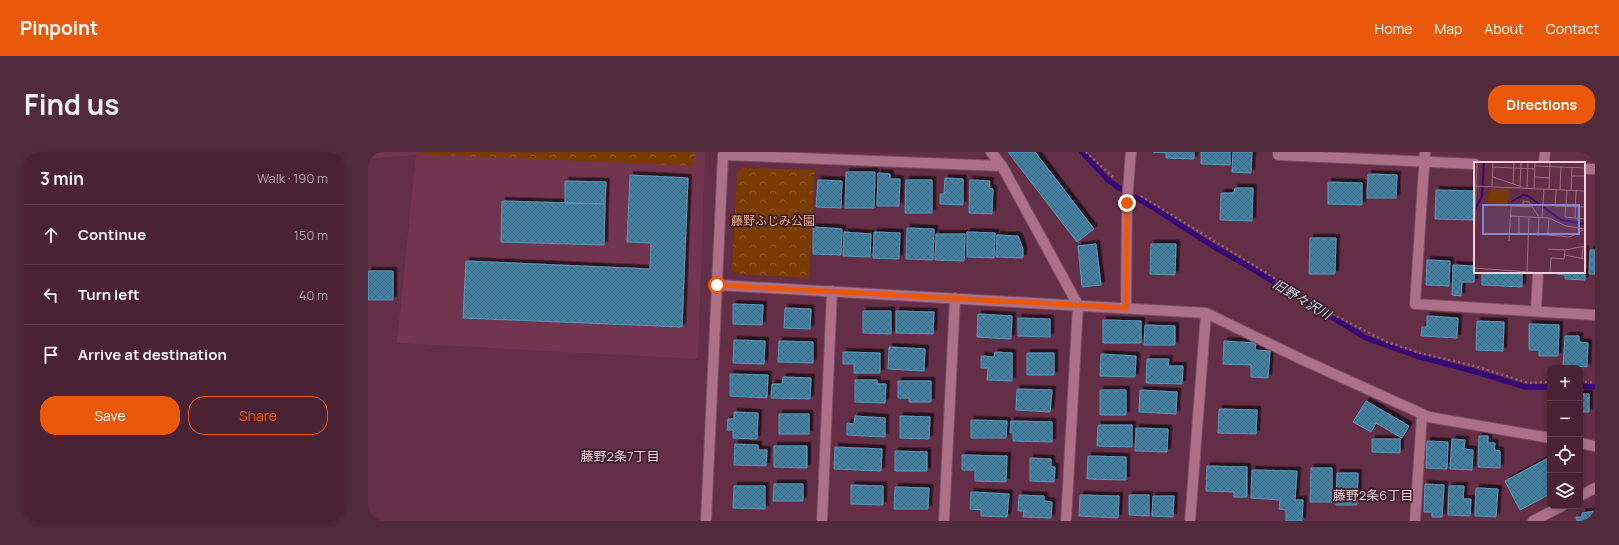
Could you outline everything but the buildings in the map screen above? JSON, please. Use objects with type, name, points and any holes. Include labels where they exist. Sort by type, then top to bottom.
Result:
[{"type":"street","points":[[991,152],[1002,166],[1078,305],[1066,521]]},
{"type":"street","points":[[1126,308],[1127,203],[1130,152]]},
{"type":"street","points":[[1278,152],[1278,155],[1425,157],[1474,164]]},
{"type":"street","points":[[1544,162],[1545,152]]},
{"type":"street","points":[[713,521],[706,521],[723,155],[877,156],[1002,166]]},
{"type":"street","points":[[1425,157],[1415,304],[1595,314]]},
{"type":"street","points":[[1585,169],[1595,170]]},
{"type":"street","points":[[1536,311],[1538,273]]},
{"type":"street","points":[[717,285],[1206,313],[1303,360],[1429,417],[1547,437]]},
{"type":"street","points":[[822,521],[832,291]]},
{"type":"street","points":[[944,521],[954,298]]},
{"type":"street","points":[[1190,521],[1206,313]]},
{"type":"street","points":[[1415,521],[1422,414]]},
{"type":"street","points":[[1583,444],[1595,446]]},
{"type":"street","points":[[1583,494],[1595,488]]},
{"type":"street","points":[[1533,521],[1556,509]]},
{"type":"path","points":[[1086,152],[1117,181]]},
{"type":"path","points":[[1137,193],[1368,334],[1420,353],[1475,366],[1528,383],[1547,382]]},
{"type":"path","points":[[1583,381],[1595,383]]},
{"type":"shaded area","points":[[370,152],[705,152],[698,359],[397,343],[416,155],[368,159]]},
{"type":"green space","points":[[420,152],[695,152],[694,166],[420,154]]},
{"type":"green space","name":"藤野ふじみ公園","points":[[741,168],[815,170],[809,278],[737,274],[732,269],[737,173]]},
{"type":"waterway","name":"旧野々沢川","points":[[1082,152],[1107,179],[1116,186],[1366,338],[1417,356],[1526,387],[1547,387]]},
{"type":"waterway","name":"旧野々沢川","points":[[1583,386],[1595,387]]},
{"type":"district","name":"藤野2条7丁目","points":[[620,456]]},
{"type":"district","name":"藤野2条6丁目","points":[[1373,495]]},
{"type":"route","points":[[717,285],[1126,308],[1127,203]]}]
